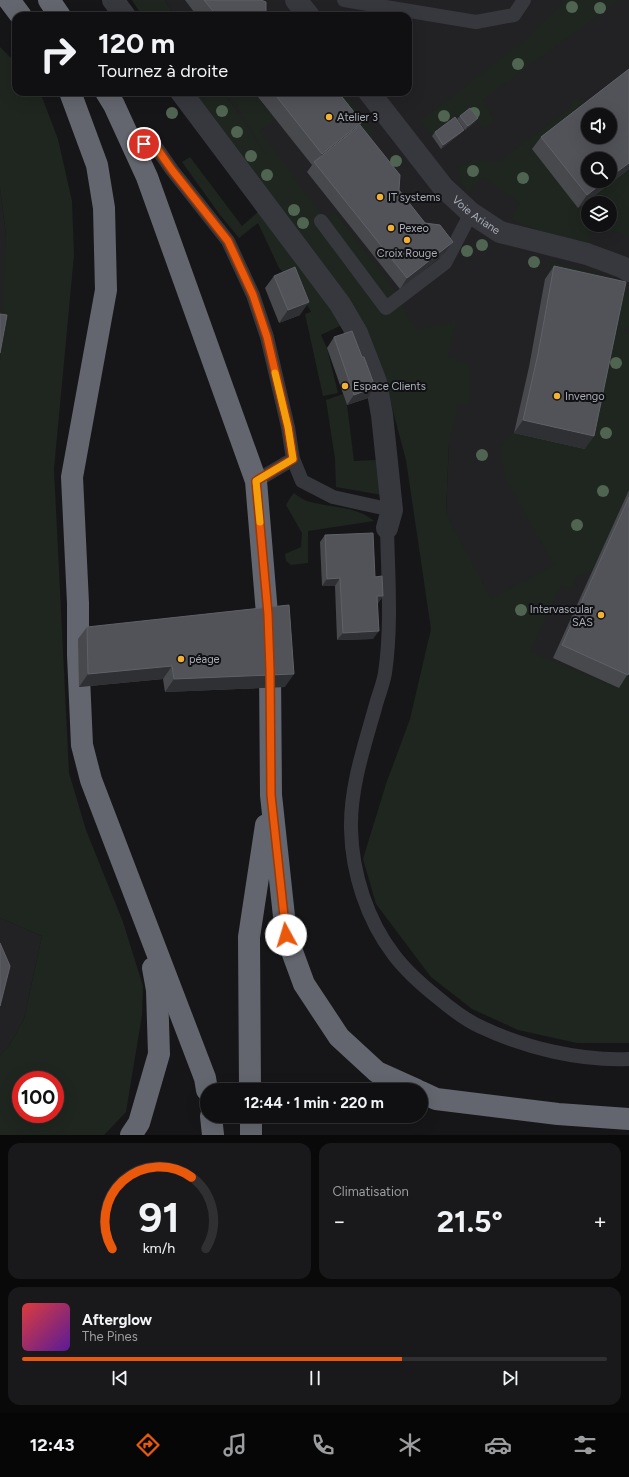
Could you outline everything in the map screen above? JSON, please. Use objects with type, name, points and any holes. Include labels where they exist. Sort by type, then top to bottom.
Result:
[{"type":"highway","points":[[9,0],[18,12]]},
{"type":"highway","points":[[50,0],[58,12]]},
{"type":"highway","points":[[71,96],[97,165],[104,208],[106,290],[72,477],[78,603],[78,654],[82,745],[91,780],[206,1083]]},
{"type":"highway","points":[[108,96],[147,177],[256,481],[268,614],[271,795],[286,935],[304,984],[339,1037],[377,1072],[401,1083]]},
{"type":"highway","points":[[250,1083],[249,937],[271,795]]},
{"type":"highway","points":[[131,1135],[139,1123],[159,1054],[157,990],[146,924]]},
{"type":"highway","points":[[428,1095],[436,1099],[558,1114],[629,1119]]},
{"type":"highway","points":[[212,1123],[213,1135]]},
{"type":"highway","points":[[251,1123],[251,1135]]},
{"type":"street","points":[[113,0],[122,12]]},
{"type":"street","points":[[296,0],[306,12]]},
{"type":"street","points":[[184,96],[340,304],[357,333],[376,382],[382,415],[389,519]]},
{"type":"street","name":"Voie Ariane","points":[[371,96],[443,187],[471,213],[500,232],[587,254],[629,271]]},
{"type":"lane","points":[[344,0],[476,22],[514,15],[524,0]]},
{"type":"lane","points":[[131,142],[156,147],[172,170],[228,241],[253,295],[267,337],[288,427],[293,459],[302,481],[333,497],[389,519],[390,619],[385,674],[363,750],[354,790],[351,828],[354,864],[367,905],[378,929],[394,955],[425,987],[447,1006],[480,1027],[521,1043],[569,1055],[611,1060],[629,1059]]},
{"type":"lane","points":[[321,221],[386,308],[445,263],[471,213]]},
{"type":"lane","points":[[256,481],[293,459]]},
{"type":"shaded area","points":[[132,0],[165,0],[172,12],[140,12]]},
{"type":"shaded area","points":[[165,0],[629,0],[629,779],[533,682],[446,514],[449,442],[227,96],[412,96],[412,12],[172,12]]},
{"type":"shaded area","points":[[566,0],[619,0],[483,100],[494,120],[485,130],[467,112],[432,136],[421,121],[526,39]]},
{"type":"shaded area","points":[[0,47],[12,59],[12,96],[42,96],[58,139],[72,201],[74,255],[54,469],[69,773],[86,830],[123,922],[143,986],[142,1015],[126,1112],[104,1135],[0,1135],[0,1055],[9,1046],[24,1019],[42,936],[0,918],[0,362],[6,235],[0,188]]},
{"type":"shaded area","points":[[196,96],[227,96],[268,158],[231,96],[257,96],[275,119],[260,131],[324,218],[336,214],[399,296],[408,318],[418,330],[456,322],[448,357],[469,364],[469,405],[458,404],[449,442],[446,513],[491,599],[554,565],[505,478],[501,446],[514,433],[585,449],[545,279],[552,262],[604,276],[629,292],[629,325],[624,330],[629,333],[629,490],[592,572],[577,576],[572,589],[561,585],[530,652],[618,688],[629,669],[629,1043],[577,1043],[518,1030],[472,1009],[431,977],[376,904],[363,859],[386,784],[410,719],[431,629],[406,460],[384,378]]},
{"type":"shaded area","points":[[322,96],[346,96],[372,129],[372,145]]},
{"type":"shaded area","points":[[573,99],[582,100],[588,106],[588,108],[581,108],[581,144],[584,144],[583,152],[581,152],[581,177],[578,208],[581,206],[581,232],[590,232],[588,243],[551,236],[511,219],[520,203],[483,177],[469,193],[461,183],[458,168],[474,159],[497,163],[570,109]]},
{"type":"shaded area","points":[[190,157],[242,226],[259,211],[342,325],[321,335],[327,348],[338,393],[323,396],[305,314],[311,312],[297,287],[279,268],[258,223],[239,238],[220,215],[182,162]]},
{"type":"shaded area","points":[[629,169],[629,237],[616,232],[617,196],[594,196],[604,188],[617,188],[617,178]]},
{"type":"shaded area","points":[[0,188],[6,235],[5,317],[0,362]]},
{"type":"shaded area","points":[[343,394],[347,405],[354,461],[376,460],[382,495],[336,487],[335,459],[326,400]]},
{"type":"shaded area","points":[[294,493],[302,499],[319,504],[352,510],[367,516],[374,521],[308,531],[308,563],[291,565],[286,561],[285,554],[301,547],[302,533],[286,505]]},
{"type":"shaded area","points":[[0,918],[42,936],[24,1019],[9,1046],[0,1055]]},
{"type":"building","points":[[204,0],[261,0],[266,2],[266,12],[214,12]]},
{"type":"building","points":[[629,69],[629,163],[617,172],[617,152],[581,152],[581,187],[541,137]]},
{"type":"building","points":[[276,96],[341,96],[362,122],[322,154]]},
{"type":"building","points":[[470,108],[478,118],[468,126],[460,116]]},
{"type":"building","points":[[455,117],[464,130],[443,145],[435,132]]},
{"type":"building","points":[[360,125],[400,175],[399,190],[425,223],[440,225],[453,242],[407,278],[314,162]]},
{"type":"building","points":[[581,188],[596,188],[587,195]]},
{"type":"building","points":[[554,266],[626,282],[594,436],[523,420],[538,354]]},
{"type":"building","points":[[295,267],[309,302],[288,310],[274,276]]},
{"type":"building","points":[[0,314],[7,315],[0,353]]},
{"type":"building","points":[[352,331],[362,357],[364,357],[375,387],[354,395],[334,337]]},
{"type":"building","name":"Intervascular SAS","points":[[629,497],[629,672],[628,675],[562,645]]},
{"type":"building","points":[[373,533],[375,577],[382,576],[383,596],[377,596],[379,631],[343,633],[340,578],[327,579],[325,535]]},
{"type":"building","name":"péage","points":[[289,605],[294,674],[174,679],[172,666],[88,674],[87,627]]},
{"type":"building","points":[[0,943],[10,966],[0,1006]]},
{"type":"slow traffic","points":[[260,522],[256,481],[293,459],[288,427],[275,373]]},
{"type":"place","name":"Atelier 3","points":[[329,117]]},
{"type":"place","name":"IT systems","points":[[380,197]]},
{"type":"place","name":"Pexeo","points":[[391,228]]},
{"type":"place","name":"Croix Rouge","points":[[407,240]]},
{"type":"place","name":"Espace Clients","points":[[345,386]]},
{"type":"place","name":"Invengo","points":[[557,396]]},
{"type":"place","name":"Intervascular SAS","points":[[601,615]]},
{"type":"place","name":"péage","points":[[181,659]]},
{"type":"route","points":[[144,144],[156,147],[172,170],[228,241],[253,295],[267,337],[288,427],[293,459],[256,481],[268,614],[271,795],[286,935]]}]
